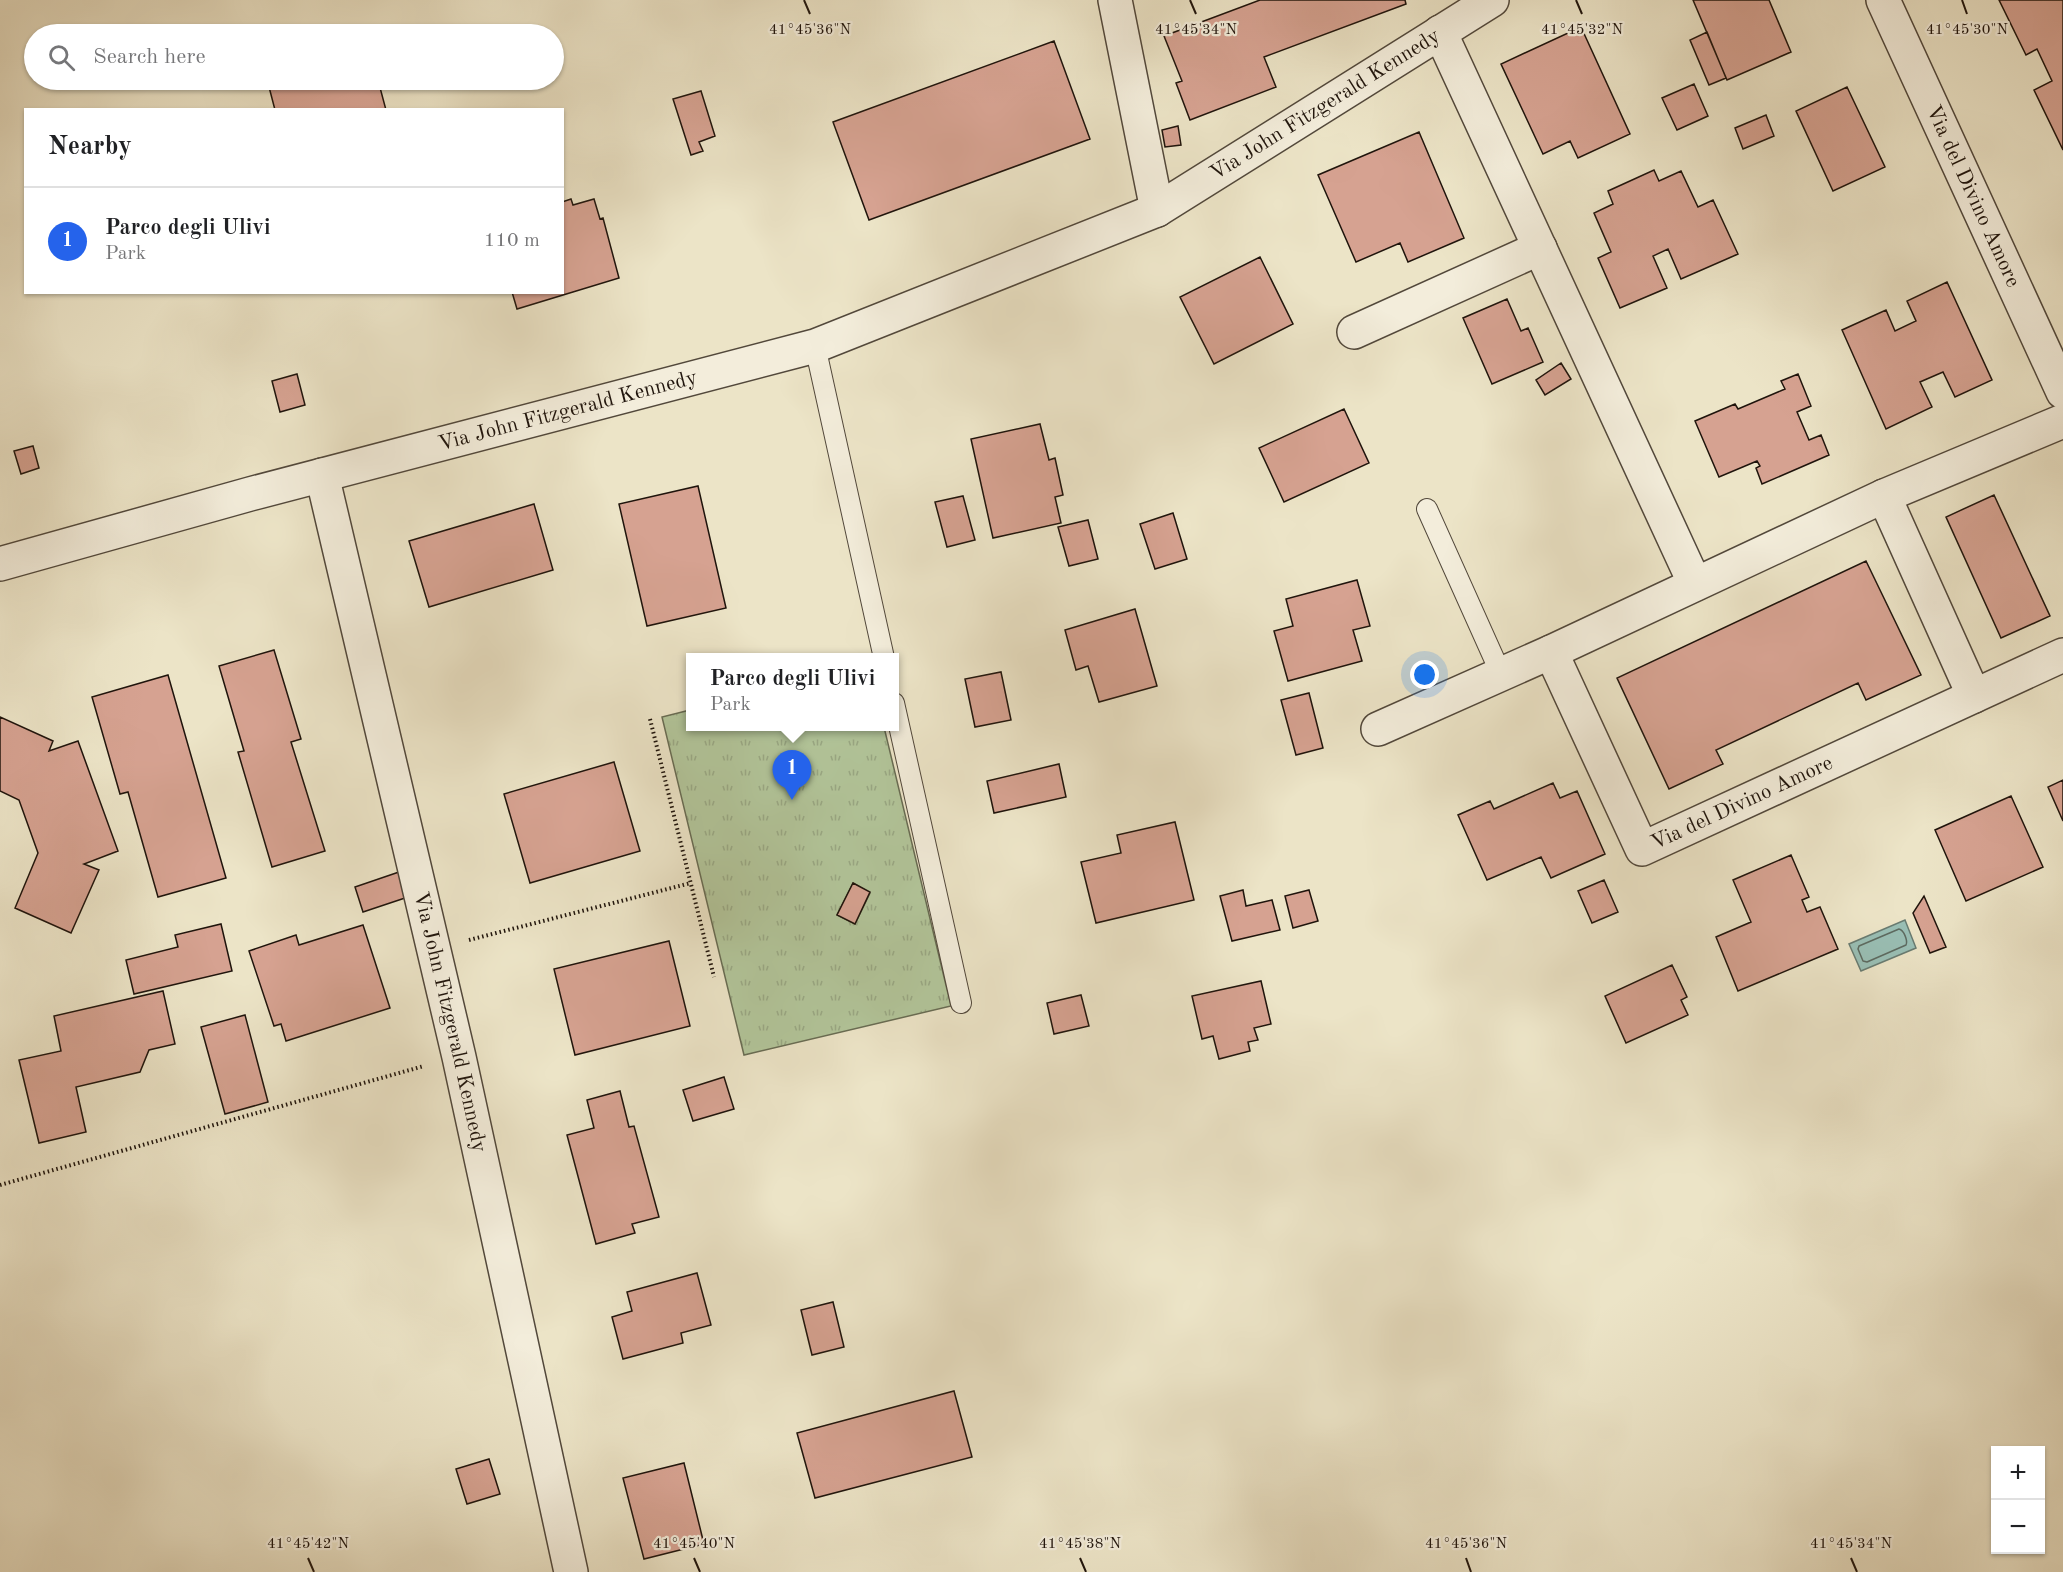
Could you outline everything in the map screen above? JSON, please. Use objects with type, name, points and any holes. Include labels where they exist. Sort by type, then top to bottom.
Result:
[{"type":"street","points":[[1115,0],[1157,210]]},
{"type":"street","name":"Via John Fitzgerald Kennedy","points":[[0,564],[322,475],[815,346],[1157,210],[1492,0]]},
{"type":"street","name":"Via del Divino Amore","points":[[1883,0],[2063,392]]},
{"type":"street","points":[[1440,32],[1695,584]]},
{"type":"street","points":[[1354,332],[1540,248]]},
{"type":"street","points":[[1378,729],[1551,652],[1884,496],[2063,421]]},
{"type":"street","name":"Via John Fitzgerald Kennedy","points":[[322,475],[459,1057],[571,1572]]},
{"type":"street","points":[[1884,496],[1974,696]]},
{"type":"street","name":"Via del Divino Amore","points":[[1551,652],[1642,849],[2063,655]]},
{"type":"lane","points":[[815,346],[883,653]]},
{"type":"lane","points":[[1427,509],[1501,674]]},
{"type":"lane","points":[[899,725],[961,1003]]},
{"type":"path","points":[[650,719],[714,977]]},
{"type":"path","points":[[434,949],[691,883]]},
{"type":"path","points":[[0,1185],[459,1057]]},
{"type":"green space","points":[[686,711],[686,731],[885,731],[951,1006],[744,1055],[662,717]],"holes":[[[853,883],[870,893],[855,924],[837,915]]]},
{"type":"water","points":[[1905,920],[1916,948],[1861,971],[1849,944]]},
{"type":"building","points":[[1260,0],[1405,0],[1406,4],[1264,57],[1276,87],[1190,120],[1176,83],[1182,81],[1164,36]]},
{"type":"building","points":[[1693,0],[1769,0],[1791,52],[1727,80]]},
{"type":"building","points":[[1999,0],[2063,0],[2063,150],[2034,90],[2052,81],[2037,49],[2026,55]]},
{"type":"building","points":[[1581,27],[1630,134],[1578,158],[1570,141],[1543,154],[1501,64]]},
{"type":"building","points":[[1707,32],[1726,78],[1709,85],[1690,40]]},
{"type":"building","points":[[1054,41],[1090,139],[869,220],[833,122]]},
{"type":"building","points":[[1694,84],[1708,116],[1677,130],[1662,98]]},
{"type":"building","points":[[1847,87],[1885,167],[1833,191],[1796,111]]},
{"type":"building","points":[[270,90],[381,90],[385,108],[274,108]]},
{"type":"building","points":[[701,91],[715,136],[699,142],[703,151],[691,155],[673,99]]},
{"type":"building","points":[[1766,115],[1774,136],[1743,149],[1735,128]]},
{"type":"building","points":[[1178,126],[1181,145],[1165,147],[1162,130]]},
{"type":"building","points":[[1419,132],[1464,238],[1408,262],[1400,243],[1356,262],[1318,175]]},
{"type":"building","points":[[1654,170],[1659,181],[1681,171],[1698,207],[1713,200],[1738,254],[1681,279],[1668,249],[1653,256],[1667,288],[1620,308],[1598,258],[1611,252],[1594,213],[1613,204],[1608,191]]},
{"type":"building","points":[[571,199],[573,205],[594,199],[600,219],[603,218],[619,278],[517,309],[513,294],[564,294],[564,201]]},
{"type":"building","points":[[1260,257],[1293,324],[1214,364],[1180,297]]},
{"type":"building","points":[[1947,282],[1992,380],[1955,397],[1943,372],[1920,382],[1932,407],[1886,429],[1842,330],[1886,310],[1895,331],[1916,321],[1907,301]]},
{"type":"building","points":[[1507,299],[1521,331],[1528,328],[1543,362],[1492,384],[1463,318]]},
{"type":"building","points":[[1561,363],[1571,379],[1545,395],[1536,380]]},
{"type":"building","points":[[297,374],[305,405],[280,412],[272,381]]},
{"type":"building","points":[[1798,374],[1811,406],[1797,412],[1809,440],[1821,435],[1829,455],[1762,484],[1756,468],[1760,466],[1757,461],[1719,477],[1695,421],[1735,404],[1738,409],[1785,389],[1781,381]]},
{"type":"building","points":[[1344,409],[1369,463],[1284,502],[1259,448]]},
{"type":"building","points":[[1040,424],[1049,460],[1055,458],[1063,495],[1055,497],[1061,523],[993,538],[971,439]]},
{"type":"building","points":[[33,446],[39,468],[21,474],[14,451]]},
{"type":"building","points":[[698,486],[726,608],[647,626],[619,504]]},
{"type":"building","points":[[1994,495],[2050,616],[2001,638],[1946,517]]},
{"type":"building","points":[[963,496],[975,540],[947,547],[935,502]]},
{"type":"building","points":[[534,504],[553,570],[429,607],[409,541]]},
{"type":"building","points":[[1173,513],[1187,559],[1155,569],[1140,524]]},
{"type":"building","points":[[1088,520],[1098,559],[1069,566],[1058,527]]},
{"type":"building","points":[[1866,561],[1921,675],[1866,700],[1858,683],[1716,750],[1723,764],[1669,789],[1617,678]]},
{"type":"building","points":[[1357,580],[1370,626],[1353,630],[1362,661],[1288,681],[1274,631],[1293,626],[1286,599]]},
{"type":"building","points":[[1135,609],[1157,686],[1099,702],[1088,666],[1076,670],[1065,630]]},
{"type":"building","points":[[274,650],[301,739],[291,742],[325,851],[272,867],[238,752],[244,751],[219,666]]},
{"type":"building","points":[[1001,672],[1011,720],[975,727],[965,679]]},
{"type":"building","points":[[168,675],[226,878],[158,897],[128,792],[120,794],[92,697]]},
{"type":"building","points":[[1309,693],[1323,748],[1296,755],[1281,700]]},
{"type":"building","points":[[0,717],[53,741],[49,751],[78,741],[118,851],[84,864],[99,870],[71,933],[15,908],[38,853],[19,800],[0,791]]},
{"type":"building","points":[[614,762],[640,851],[530,883],[504,794]]},
{"type":"building","points":[[1059,764],[1066,797],[994,813],[987,781]]},
{"type":"building","points":[[2063,780],[2063,821],[2048,787]]},
{"type":"building","points":[[1553,783],[1560,798],[1577,791],[1605,854],[1551,878],[1541,857],[1487,880],[1458,815],[1490,801],[1494,809]]},
{"type":"building","points":[[2011,796],[2043,867],[1966,901],[1935,830]]},
{"type":"building","points":[[1175,822],[1194,900],[1096,923],[1081,862],[1121,853],[1117,835]]},
{"type":"building","points":[[1791,855],[1809,897],[1802,900],[1807,912],[1820,907],[1838,949],[1738,991],[1716,937],[1751,922],[1733,880]]},
{"type":"building","points":[[399,872],[408,897],[363,912],[355,887]]},
{"type":"building","points":[[1604,880],[1618,912],[1592,923],[1578,891]]},
{"type":"building","points":[[853,883],[870,892],[855,924],[837,915]]},
{"type":"building","points":[[1243,890],[1246,906],[1272,900],[1280,930],[1232,941],[1220,896]]},
{"type":"building","points":[[1309,890],[1318,921],[1293,928],[1285,896]]},
{"type":"building","points":[[1924,896],[1946,947],[1930,953],[1913,913]]},
{"type":"building","points":[[221,924],[232,971],[134,994],[126,960],[178,947],[175,935]]},
{"type":"building","points":[[363,925],[390,1008],[286,1041],[281,1024],[274,1026],[249,951],[296,935],[299,945]]},
{"type":"building","points":[[669,941],[690,1026],[575,1055],[554,969]]},
{"type":"building","points":[[1672,965],[1687,997],[1681,1000],[1688,1015],[1626,1043],[1605,996]]},
{"type":"building","points":[[1261,981],[1271,1024],[1254,1028],[1258,1040],[1248,1042],[1250,1051],[1219,1059],[1213,1036],[1202,1039],[1192,996]]},
{"type":"building","points":[[163,991],[175,1044],[149,1050],[140,1072],[76,1087],[86,1132],[39,1143],[19,1060],[61,1051],[54,1016]]},
{"type":"building","points":[[1081,995],[1089,1026],[1054,1034],[1047,1003]]},
{"type":"building","points":[[245,1015],[268,1102],[225,1114],[201,1027]]},
{"type":"building","points":[[724,1077],[734,1109],[693,1121],[683,1090]]},
{"type":"building","points":[[620,1091],[629,1127],[634,1126],[659,1217],[632,1224],[635,1233],[596,1244],[567,1135],[594,1128],[587,1100]]},
{"type":"building","points":[[697,1273],[711,1325],[681,1333],[683,1343],[623,1359],[612,1317],[632,1311],[627,1292]]},
{"type":"building","points":[[833,1302],[844,1347],[812,1355],[801,1310]]},
{"type":"building","points":[[954,1391],[972,1457],[815,1498],[797,1433]]},
{"type":"building","points":[[489,1459],[500,1494],[467,1504],[456,1469]]},
{"type":"building","points":[[684,1463],[704,1544],[644,1559],[623,1478]]},
{"type":"place","name":"Parco degli Ulivi","points":[[792,800]]}]
